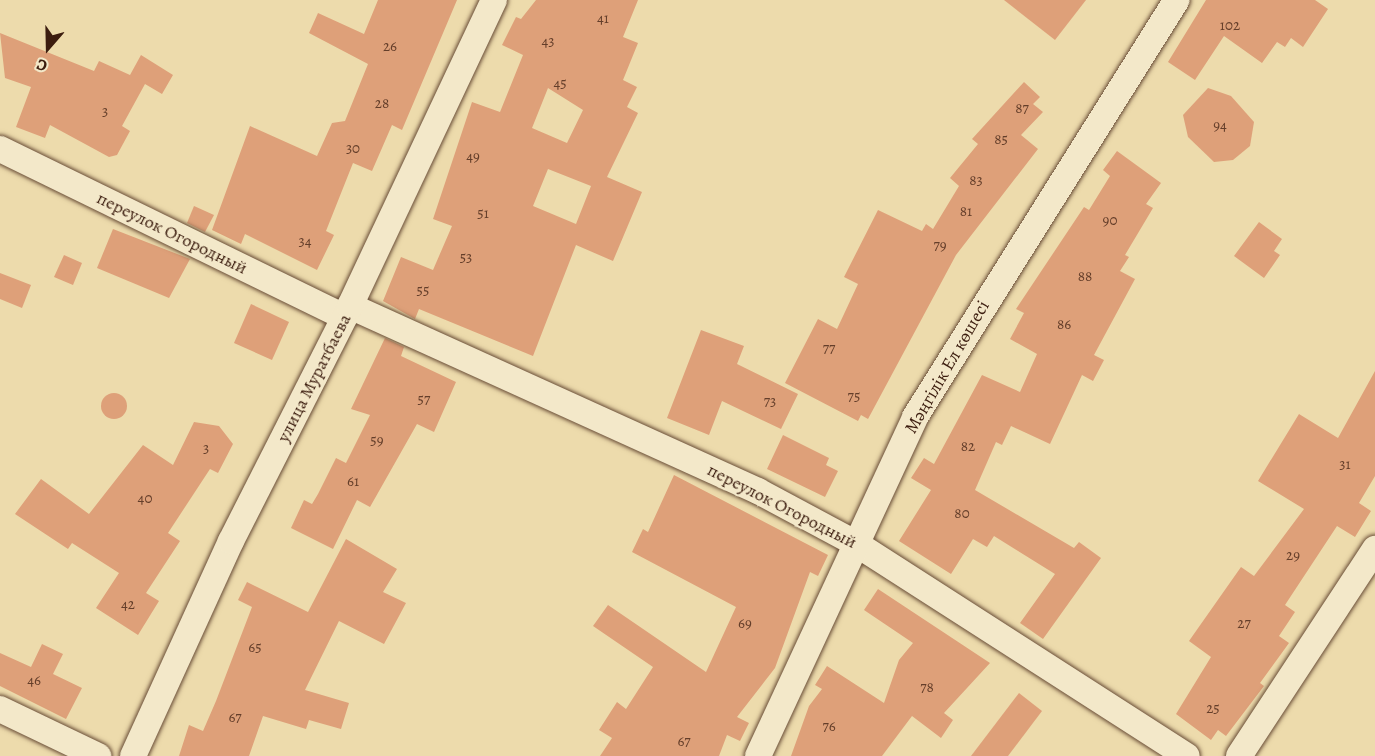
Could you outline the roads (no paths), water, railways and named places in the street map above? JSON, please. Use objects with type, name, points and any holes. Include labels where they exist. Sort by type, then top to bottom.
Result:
[{"type":"street","name":"улица Муратбаева","points":[[133,756],[231,541],[347,312],[494,0]]},
{"type":"street","name":"Мәңгілік Ел көшесі","points":[[758,756],[838,590],[855,543],[915,417],[1178,0]]},
{"type":"street","name":"переулок Огородный","points":[[0,149],[347,312],[758,491],[855,543],[1187,756]]},
{"type":"street","points":[[1239,756],[1375,549]]},
{"type":"street","points":[[0,709],[98,756]]}]
